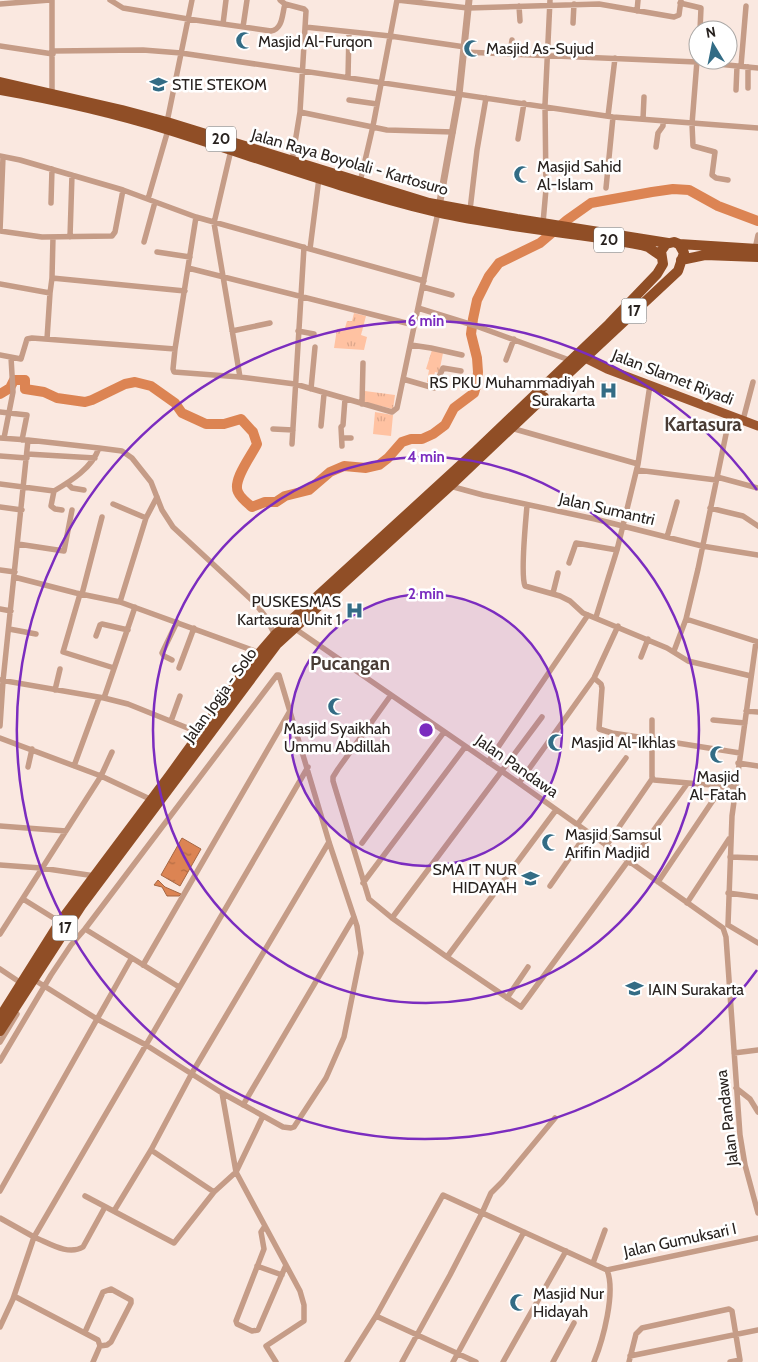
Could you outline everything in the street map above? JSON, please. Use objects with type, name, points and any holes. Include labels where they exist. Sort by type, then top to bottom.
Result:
[{"type":"highway","name":"Jalan Raya Boyolali - Kartosuro","points":[[0,82],[52,93],[292,161],[439,209],[470,210],[548,228],[564,226],[668,243]]},
{"type":"highway","name":"Jalan Raya Boyolali - Kartosuro","points":[[0,90],[167,126],[231,150],[319,178],[439,209],[642,245],[662,258]]},
{"type":"highway","points":[[668,243],[674,242],[757,251]]},
{"type":"highway","name":"17","points":[[578,359],[660,270],[663,247],[668,243]]},
{"type":"highway","points":[[679,244],[684,253],[681,261]]},
{"type":"highway","points":[[662,258],[671,264],[705,255],[757,251]]},
{"type":"highway","name":"17","points":[[555,381],[675,274],[681,261]]},
{"type":"highway","name":"Jalan Jogja - Solo","points":[[0,1031],[23,999],[29,980],[60,922],[155,801],[262,656],[275,635],[450,486],[511,428],[555,381]]},
{"type":"highway","name":"Jalan Jogja - Solo","points":[[155,801],[200,733],[262,656],[555,381]]},
{"type":"highway","name":"Jalan Jogja - Solo","points":[[0,1017],[65,929],[97,877]]},
{"type":"main road","name":"Jalan Slamet Riyadi","points":[[578,359],[758,426]]},
{"type":"street","points":[[0,4],[51,0],[52,93]]},
{"type":"street","points":[[110,0],[124,8],[188,20],[271,31],[278,29],[283,2],[305,9],[300,112],[292,161]]},
{"type":"street","points":[[148,199],[167,126],[192,0]]},
{"type":"street","points":[[224,24],[226,0]]},
{"type":"street","points":[[243,28],[247,0]]},
{"type":"street","points":[[360,182],[382,82],[397,0],[519,6],[550,2],[599,4],[676,17],[679,14],[681,2],[701,8],[700,20]]},
{"type":"street","points":[[637,11],[638,0]]},
{"type":"street","points":[[548,228],[545,105],[550,2]]},
{"type":"street","points":[[196,218],[175,349],[174,372],[240,377],[295,384],[389,412],[395,411],[404,379],[423,288],[453,132],[469,4]]},
{"type":"street","points":[[574,4],[574,23]]},
{"type":"street","points":[[519,6],[520,21]]},
{"type":"street","points":[[736,90],[746,6]]},
{"type":"street","points":[[305,27],[390,36],[464,49],[688,62]]},
{"type":"street","points":[[348,77],[349,32]]},
{"type":"street","points":[[510,53],[512,40]]},
{"type":"street","points":[[0,46],[53,52],[143,50],[181,53],[610,116],[663,122],[758,128]]},
{"type":"street","points":[[606,188],[615,58]]},
{"type":"street","points":[[739,66],[758,68]]},
{"type":"street","points":[[748,67],[748,88]]},
{"type":"street","points":[[696,70],[692,124],[693,147],[714,152],[716,155],[712,175],[716,178],[728,180]]},
{"type":"street","points":[[643,120],[644,97]]},
{"type":"street","points":[[470,210],[477,150],[486,98]]},
{"type":"street","points":[[349,100],[377,104]]},
{"type":"street","points":[[518,139],[524,103]]},
{"type":"street","points":[[300,112],[387,130],[453,132]]},
{"type":"street","points":[[656,147],[658,133],[663,126],[663,122]]},
{"type":"street","points":[[231,150],[214,223],[240,377]]},
{"type":"street","points":[[123,190],[114,234],[107,237],[35,236],[0,231],[2,157],[20,160],[123,190],[196,218],[424,281]]},
{"type":"street","points":[[51,202],[52,169]]},
{"type":"street","points":[[70,237],[72,175]]},
{"type":"street","points":[[292,444],[300,296],[319,178]]},
{"type":"street","points":[[144,242],[155,202]]},
{"type":"street","points":[[757,251],[758,235]]},
{"type":"street","points":[[47,339],[53,237]]},
{"type":"street","points":[[157,252],[190,257]]},
{"type":"street","points":[[188,268],[414,325]]},
{"type":"street","points":[[52,278],[185,291]]},
{"type":"street","points":[[0,284],[50,293]]},
{"type":"street","points":[[423,288],[452,295]]},
{"type":"street","points":[[418,308],[578,359]]},
{"type":"street","points":[[232,330],[270,324]]},
{"type":"street","points":[[298,331],[314,334]]},
{"type":"street","points":[[0,355],[21,359],[28,338],[175,349]]},
{"type":"street","points":[[506,360],[514,339]]},
{"type":"street","points":[[411,345],[462,355]]},
{"type":"street","points":[[311,389],[315,347]]},
{"type":"street","points":[[11,358],[13,392],[2,438],[122,451],[132,458],[150,482],[164,514],[176,532],[255,603],[265,616],[275,635]]},
{"type":"street","points":[[362,363],[362,404]]},
{"type":"street","points":[[404,379],[434,388],[443,368],[462,371]]},
{"type":"street","points":[[743,420],[753,382]]},
{"type":"street","points":[[596,617],[617,550],[638,467],[650,385]]},
{"type":"street","points":[[320,426],[324,394]]},
{"type":"street","points":[[342,446],[341,427],[343,425],[345,399]]},
{"type":"street","points":[[0,412],[26,414],[28,416],[25,440],[27,456],[2,680],[0,726]]},
{"type":"street","points":[[674,651],[686,619],[730,415]]},
{"type":"street","points":[[511,428],[638,467],[716,479],[758,488]]},
{"type":"street","points":[[273,429],[293,430]]},
{"type":"street","points":[[342,438],[351,438]]},
{"type":"street","points":[[0,484],[24,489],[54,491],[67,483],[95,458],[99,448]]},
{"type":"street","points":[[0,456],[95,458]]},
{"type":"street","points":[[67,483],[72,488],[84,490]]},
{"type":"street","name":"Jalan Sumantri","points":[[450,486],[702,546],[758,554]]},
{"type":"street","points":[[54,491],[52,508],[62,510]]},
{"type":"street","points":[[120,602],[146,518],[157,497]]},
{"type":"street","points":[[667,537],[677,502]]},
{"type":"street","points":[[113,504],[146,518]]},
{"type":"street","points":[[527,505],[524,584],[568,600],[588,615],[648,639],[674,651],[688,661],[751,676]]},
{"type":"street","points":[[0,507],[22,510]]},
{"type":"street","points":[[710,508],[743,516],[758,526]]},
{"type":"street","points":[[18,544],[64,551],[72,510]]},
{"type":"street","points":[[102,517],[63,652],[114,668]]},
{"type":"street","points":[[569,564],[576,543],[617,550]]},
{"type":"street","points":[[0,570],[81,594],[136,607],[262,656],[259,674],[162,806],[29,980]]},
{"type":"street","points":[[553,593],[558,573]]},
{"type":"street","points":[[74,766],[114,668],[136,607]]},
{"type":"street","points":[[0,609],[11,612]]},
{"type":"street","points":[[488,762],[588,615]]},
{"type":"street","points":[[686,619],[757,642],[735,787],[726,927],[758,943]]},
{"type":"street","points":[[172,660],[162,653],[177,622]]},
{"type":"street","points":[[96,636],[102,624],[128,630]]},
{"type":"street","points":[[519,783],[594,678],[618,626]]},
{"type":"street","points":[[179,668],[194,628]]},
{"type":"street","name":"Jalan Pandawa","points":[[294,628],[519,783],[587,833],[726,927],[741,1143],[758,1213]]},
{"type":"street","points":[[0,631],[9,630],[36,634]]},
{"type":"street","points":[[641,657],[648,639]]},
{"type":"street","points":[[55,690],[60,669]]},
{"type":"street","points":[[0,968],[45,987],[146,1045],[243,1105],[287,1128],[294,1127],[326,1078],[345,1033],[361,953],[357,926],[329,842],[280,677],[277,675],[71,945],[45,987],[0,1061]]},
{"type":"street","points":[[594,678],[601,684],[602,688],[600,730],[740,753]]},
{"type":"street","points":[[2,680],[128,704],[200,733]]},
{"type":"street","points":[[391,695],[332,779],[369,899],[392,918],[521,1007],[686,784]]},
{"type":"street","points":[[171,721],[180,696]]},
{"type":"street","points":[[143,965],[290,711]]},
{"type":"street","points":[[746,711],[758,712]]},
{"type":"street","points":[[392,918],[542,717]]},
{"type":"street","points":[[606,846],[652,779],[652,720]]},
{"type":"street","points":[[713,720],[745,723]]},
{"type":"street","points":[[362,843],[444,732]]},
{"type":"street","points":[[0,738],[101,776],[155,801]]},
{"type":"street","points":[[363,883],[466,747]]},
{"type":"street","points":[[28,767],[32,749]]},
{"type":"street","points":[[0,934],[101,776],[112,752]]},
{"type":"street","points":[[577,826],[626,758]]},
{"type":"street","points":[[738,763],[758,766]]},
{"type":"street","points":[[0,1327],[14,1296],[34,1237],[308,767]]},
{"type":"street","points":[[652,779],[686,784],[735,787]]},
{"type":"street","points":[[658,882],[722,787]]},
{"type":"street","points":[[447,957],[556,810]]},
{"type":"street","points":[[0,826],[66,831]]},
{"type":"street","points":[[550,886],[587,833]]},
{"type":"street","points":[[687,902],[731,838]]},
{"type":"street","points":[[114,1211],[151,1150],[192,1073],[329,842]]},
{"type":"street","points":[[730,857],[758,858]]},
{"type":"street","points":[[0,865],[41,868],[97,877]]},
{"type":"street","points":[[728,893],[758,897]]},
{"type":"street","points":[[23,899],[60,922]]},
{"type":"street","points":[[243,1105],[354,917]]},
{"type":"street","points":[[85,929],[131,959],[179,986]]},
{"type":"street","points":[[0,1191],[131,959]]},
{"type":"street","points":[[507,998],[528,967]]},
{"type":"street","points":[[0,1042],[23,999]]},
{"type":"street","points":[[734,1054],[758,1050]]},
{"type":"street","points":[[736,1088],[750,1099],[758,1112]]},
{"type":"street","points":[[222,1093],[236,1172],[303,1298],[305,1317],[302,1324],[266,1346],[276,1362]]},
{"type":"street","points":[[85,1196],[174,1243],[214,1192],[236,1172],[264,1116]]},
{"type":"street","points":[[402,1362],[491,1193],[555,1118]]},
{"type":"street","points":[[151,1150],[214,1192]]},
{"type":"street","points":[[347,1362],[376,1316],[443,1195],[607,1270],[609,1278],[608,1311],[601,1343],[594,1362]]},
{"type":"street","points":[[0,1218],[34,1237],[69,1251],[79,1250],[83,1247],[105,1207]]},
{"type":"street","points":[[265,1226],[261,1232],[264,1249],[236,1321],[237,1324],[252,1331],[258,1330],[286,1265]]},
{"type":"street","points":[[593,1263],[605,1230]]},
{"type":"street","points":[[453,1362],[524,1232]]},
{"type":"street","name":"Jalan Gumuksari I","points":[[607,1270],[758,1238]]},
{"type":"street","points":[[503,1362],[566,1251]]},
{"type":"street","points":[[257,1266],[282,1275]]},
{"type":"street","points":[[85,1332],[104,1292],[111,1289],[131,1300],[111,1342],[100,1346]]},
{"type":"street","points":[[14,1296],[98,1340],[100,1346],[92,1362]]},
{"type":"street","points":[[730,1362],[740,1361],[735,1334],[732,1310],[726,1309],[642,1328],[636,1334],[630,1359],[735,1334],[758,1330]]},
{"type":"street","points":[[376,1316],[476,1362]]},
{"type":"street","points":[[553,1362],[574,1324]]},
{"type":"green space","points":[[354,313],[366,316],[361,335],[367,337],[364,350],[334,348],[337,329],[345,328],[347,321],[352,321]]},
{"type":"green space","points":[[432,350],[443,353],[439,373],[435,372],[432,383],[427,382],[429,370],[426,369]]},
{"type":"green space","points":[[365,391],[395,395],[393,409],[364,402]]},
{"type":"green space","points":[[375,412],[393,415],[391,436],[373,434]]},
{"type":"water","points":[[182,838],[201,849],[180,886],[161,875]]},
{"type":"water","points":[[158,880],[165,887],[181,894],[179,896],[167,896],[162,887],[154,885]]},
{"type":"waterway","points":[[0,394],[10,388],[14,380],[25,380],[25,389],[44,392],[57,398],[85,402],[125,384],[135,382],[151,386],[175,403],[182,413],[206,424],[224,424],[241,419],[253,432],[257,444],[240,474],[237,487],[238,492],[252,507],[265,502],[276,502],[285,496],[309,490],[330,472],[344,466],[366,468],[379,465],[402,442],[411,439],[422,439],[445,425],[454,408],[474,393],[477,383],[477,358],[471,334],[477,300],[489,276],[499,263],[540,243],[591,203],[673,189],[689,190],[718,206],[758,221]]},
{"type":"place","name":"Masjid Al-Furqon","points":[[244,41]]},
{"type":"place","name":"Masjid As-Sujud","points":[[472,48]]},
{"type":"place","name":"STIE STEKOM","points":[[158,84]]},
{"type":"place","name":"Masjid Sahid Al-Islam","points":[[523,175]]},
{"type":"place","name":"RS PKU Muhammadiyah Surakarta","points":[[609,391]]},
{"type":"place","name":"PUSKESMAS Kartasura Unit 1","points":[[355,610]]},
{"type":"place","name":"Masjid Syaikhah Ummu Abdillah","points":[[337,706]]},
{"type":"place","name":"Masjid Al-Ikhlas","points":[[557,742]]},
{"type":"place","name":"Masjid Al-Fatah","points":[[718,755]]},
{"type":"place","name":"Masjid Samsul Arifin Madjid","points":[[551,843]]},
{"type":"place","name":"SMA IT NUR HIDAYAH","points":[[531,878]]},
{"type":"place","name":"IAIN Surakarta","points":[[634,989]]},
{"type":"place","name":"Masjid Nur Hidayah","points":[[519,1302]]},
{"type":"district","name":"Kartasura","points":[[703,424]]},
{"type":"district","name":"Pucangan","points":[[350,663]]}]
